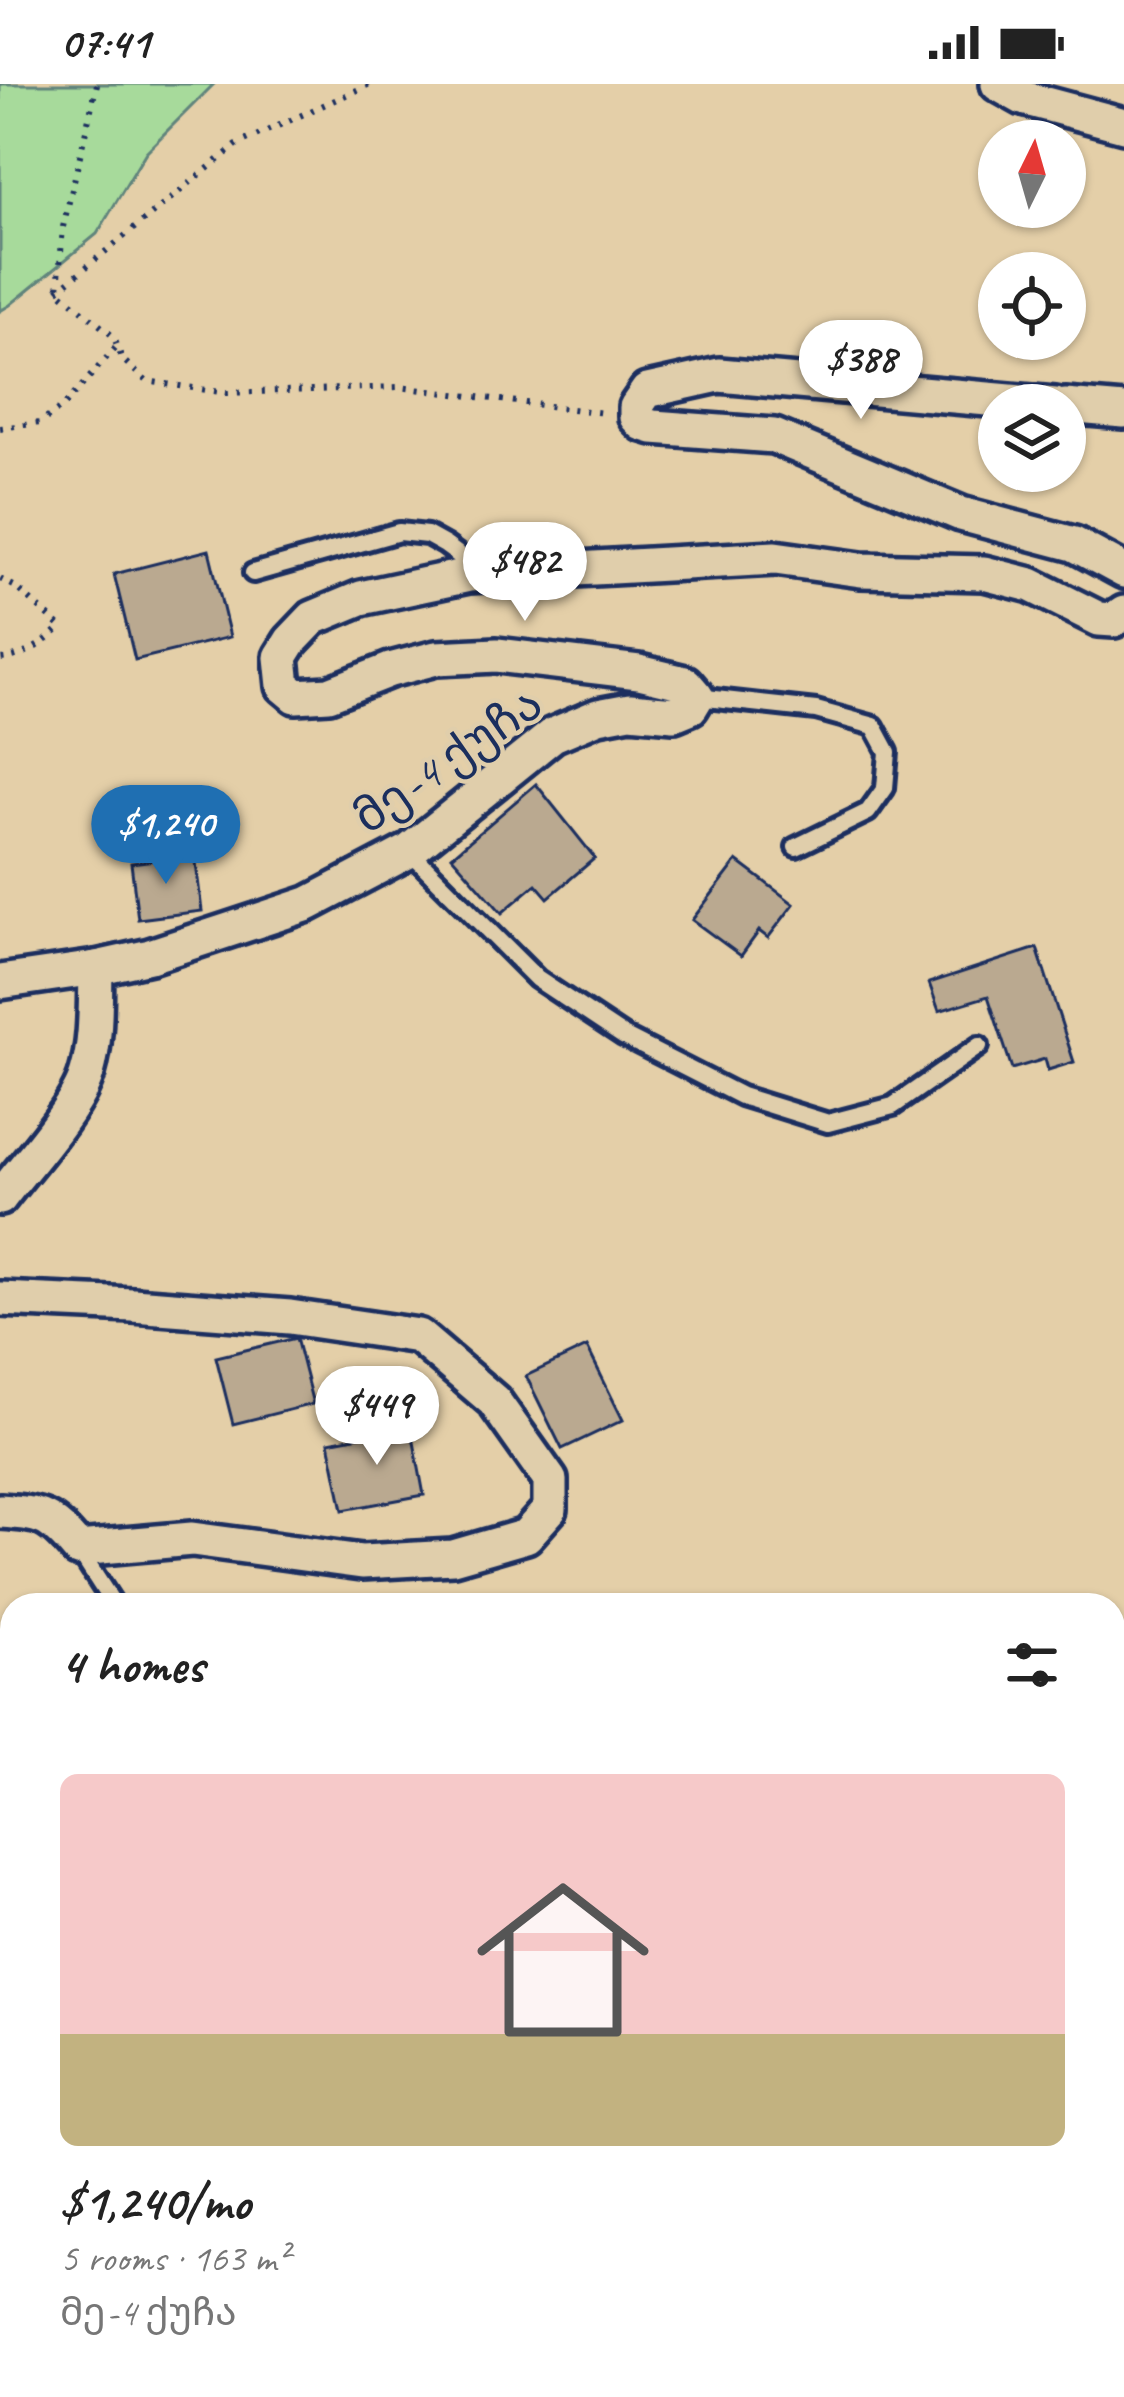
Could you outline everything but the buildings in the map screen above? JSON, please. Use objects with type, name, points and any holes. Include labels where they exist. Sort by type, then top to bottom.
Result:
[{"type":"street","points":[[998,84],[1023,98],[1124,125]]},
{"type":"street","points":[[978,398],[718,375],[647,391],[636,407],[636,417],[653,427],[774,436],[961,514],[1074,544],[1124,572]]},
{"type":"street","points":[[1086,408],[1124,411]]},
{"type":"street","name":"მე-4 ქუჩა","points":[[0,982],[150,956],[308,904],[409,851],[553,735],[598,716],[630,710],[674,714],[691,707],[697,697],[685,683],[639,672],[497,655],[436,658],[329,694],[296,696],[284,686],[281,657],[291,640],[313,619],[361,598],[469,575],[775,558],[861,570],[984,573],[1031,585],[1099,619],[1121,622]]},
{"type":"street","points":[[0,1198],[77,1097],[87,1076],[96,968]]},
{"type":"street","points":[[0,1299],[290,1317],[418,1336],[494,1401],[550,1480],[550,1509],[526,1537],[453,1557],[362,1562],[192,1539],[78,1549],[54,1521],[31,1513],[0,1511]]},
{"type":"lane","points":[[253,573],[399,532],[445,544],[460,556],[469,575]]},
{"type":"lane","points":[[697,697],[816,710],[874,726],[888,752],[885,788],[868,812],[796,847]]},
{"type":"lane","points":[[409,851],[537,979],[622,1036],[741,1096],[828,1123],[893,1106],[980,1046]]},
{"type":"lane","points":[[78,1549],[106,1593]]},
{"type":"path","points":[[58,290],[63,227],[97,84]]},
{"type":"path","points":[[58,290],[238,144],[370,84]]},
{"type":"path","points":[[58,290],[113,337],[122,359],[146,381],[227,393],[399,387],[636,417]]},
{"type":"path","points":[[0,428],[40,423],[64,406],[117,346]]},
{"type":"path","points":[[0,579],[16,587],[61,628],[15,658],[0,659]]},
{"type":"green space","points":[[0,84],[214,84],[146,152],[97,234],[0,311]]}]
